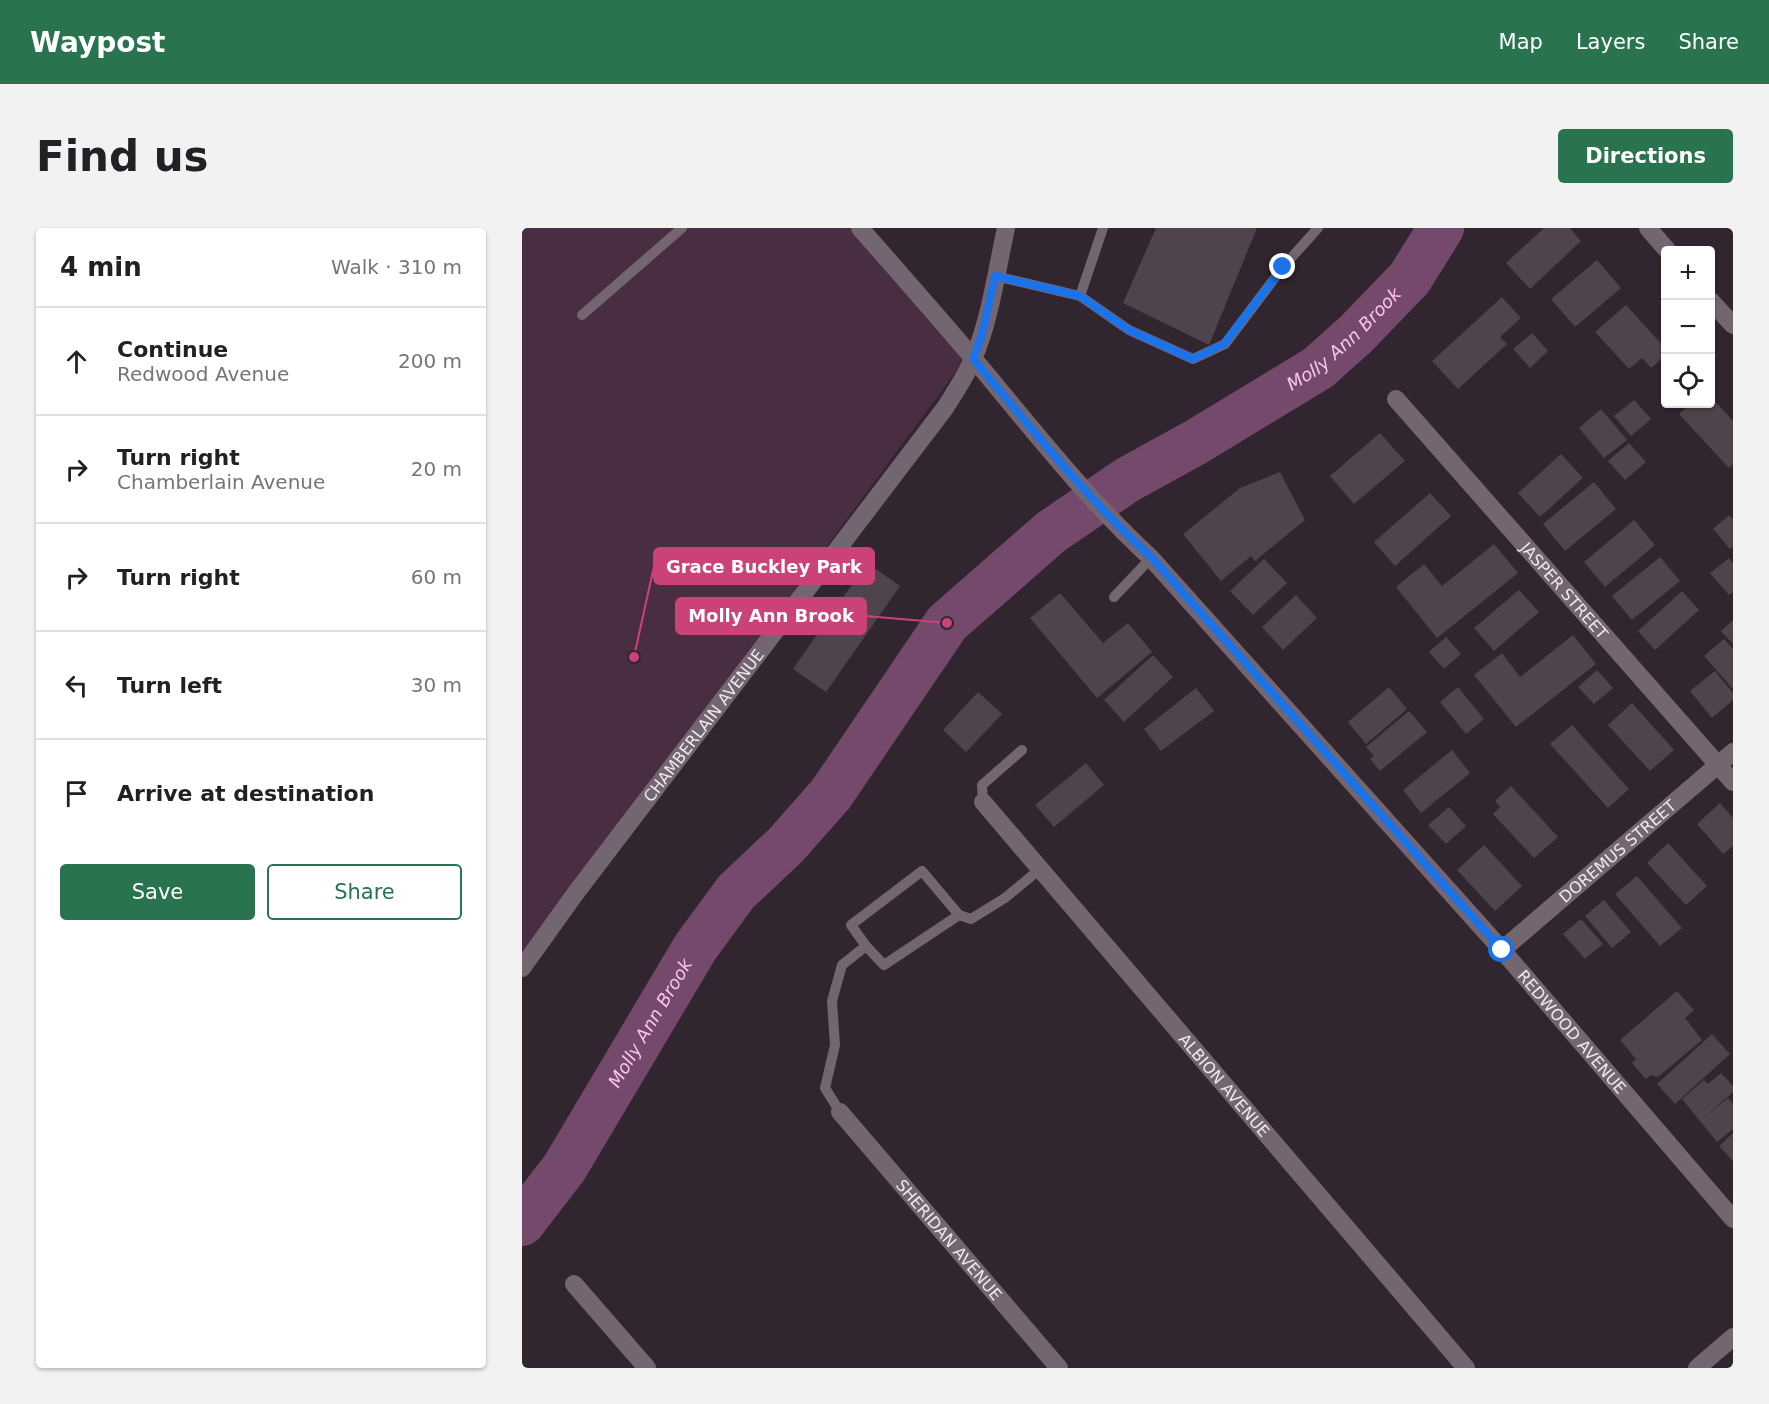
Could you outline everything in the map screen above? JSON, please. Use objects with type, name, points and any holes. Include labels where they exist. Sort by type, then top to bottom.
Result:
[{"type":"street","name":"REDWOOD AVENUE","points":[[860,228],[1073,478],[1120,529],[1152,558],[1502,950],[1733,1220]]},
{"type":"street","name":"CHAMBERLAIN AVENUE","points":[[522,968],[582,885],[945,408],[973,359],[982,334],[1006,228]]},
{"type":"street","points":[[1648,228],[1664,246]]},
{"type":"street","points":[[1715,305],[1733,325]]},
{"type":"street","name":"JASPER STREET","points":[[1396,399],[1733,782]]},
{"type":"street","name":"DOREMUS STREET","points":[[1502,950],[1733,752]]},
{"type":"street","name":"ALBION AVENUE","points":[[983,802],[1466,1368]]},
{"type":"street","name":"SHERIDAN AVENUE","points":[[840,1112],[1059,1368]]},
{"type":"street","points":[[574,1284],[647,1368]]},
{"type":"street","points":[[1697,1368],[1733,1337]]},
{"type":"lane","points":[[582,315],[682,228]]},
{"type":"lane","points":[[1080,296],[1103,228]]},
{"type":"lane","points":[[995,276],[1080,296],[1129,330],[1193,359],[1224,344],[1283,267],[1318,228]]},
{"type":"lane","points":[[1114,597],[1152,558]]},
{"type":"lane","points":[[983,802],[982,785],[1023,750]]},
{"type":"lane","points":[[959,915],[884,966],[851,925],[922,871],[959,915],[971,919],[1005,898],[1040,869]]},
{"type":"lane","points":[[840,1112],[825,1088],[835,1045],[832,1001],[842,965],[866,946]]},
{"type":"shaded area","points":[[522,228],[856,228],[968,355],[522,959]]},
{"type":"building","points":[[1156,228],[1257,228],[1209,345],[1123,303]]},
{"type":"building","points":[[1544,228],[1570,228],[1581,241],[1530,289],[1506,263]]},
{"type":"building","points":[[1597,260],[1621,288],[1575,327],[1551,299]]},
{"type":"building","points":[[1502,297],[1521,318],[1500,337],[1507,344],[1458,389],[1432,361]]},
{"type":"building","points":[[1626,305],[1661,344],[1661,359],[1651,368],[1642,358],[1629,369],[1595,332]]},
{"type":"building","points":[[1532,333],[1548,351],[1530,368],[1513,349]]},
{"type":"building","points":[[1634,400],[1651,419],[1631,436],[1614,416]]},
{"type":"building","points":[[1715,401],[1733,421],[1733,464],[1729,468],[1679,414],[1686,408],[1715,408]]},
{"type":"building","points":[[1601,409],[1627,440],[1604,458],[1579,428]]},
{"type":"building","points":[[1380,433],[1405,461],[1354,504],[1330,476]]},
{"type":"building","points":[[1629,443],[1646,462],[1625,480],[1608,461]]},
{"type":"building","points":[[1561,454],[1583,478],[1540,517],[1518,493]]},
{"type":"building","points":[[1280,472],[1305,520],[1255,561],[1251,556],[1221,581],[1183,534],[1240,488]]},
{"type":"building","points":[[1594,482],[1616,509],[1565,551],[1543,524]]},
{"type":"building","points":[[1430,493],[1451,516],[1395,566],[1374,542]]},
{"type":"building","points":[[1729,515],[1733,519],[1733,546],[1730,549],[1713,529]]},
{"type":"building","points":[[1634,520],[1655,545],[1605,587],[1584,562]]},
{"type":"building","points":[[1494,544],[1518,573],[1437,638],[1396,587],[1424,564],[1442,586]]},
{"type":"building","points":[[1660,557],[1680,581],[1632,620],[1612,596]]},
{"type":"building","points":[[1729,558],[1733,563],[1733,592],[1729,595],[1710,573]]},
{"type":"building","points":[[1264,559],[1287,583],[1253,615],[1230,591]]},
{"type":"building","points":[[867,563],[900,586],[826,692],[793,669]]},
{"type":"building","points":[[1519,590],[1539,612],[1494,651],[1474,628]]},
{"type":"building","points":[[1682,591],[1699,610],[1655,650],[1638,631]]},
{"type":"building","points":[[1060,593],[1103,643],[1128,623],[1152,652],[1097,698],[1030,618]]},
{"type":"building","points":[[1296,595],[1317,618],[1283,650],[1262,627]]},
{"type":"building","points":[[1733,620],[1733,644],[1721,631]]},
{"type":"building","points":[[1573,635],[1596,664],[1516,727],[1474,675],[1502,653],[1520,677]]},
{"type":"building","points":[[1446,637],[1461,654],[1444,669],[1429,652]]},
{"type":"building","points":[[1724,639],[1733,649],[1733,689],[1704,656]]},
{"type":"building","points":[[1153,655],[1173,677],[1124,722],[1104,700]]},
{"type":"building","points":[[1597,670],[1613,688],[1594,704],[1578,687]]},
{"type":"building","points":[[1715,671],[1733,693],[1733,700],[1712,718],[1690,691]]},
{"type":"building","points":[[1389,687],[1407,709],[1366,744],[1348,722]]},
{"type":"building","points":[[1458,687],[1484,719],[1466,734],[1440,702]]},
{"type":"building","points":[[1196,688],[1214,711],[1161,751],[1144,729]]},
{"type":"building","points":[[978,692],[1002,714],[966,752],[943,730]]},
{"type":"building","points":[[1632,703],[1674,750],[1650,771],[1608,725]]},
{"type":"building","points":[[1409,711],[1427,732],[1380,771],[1370,759],[1374,756],[1366,747]]},
{"type":"building","points":[[1572,725],[1629,789],[1608,808],[1550,744]]},
{"type":"building","points":[[1452,750],[1470,773],[1421,813],[1403,790]]},
{"type":"building","points":[[1086,763],[1104,785],[1054,827],[1035,805]]},
{"type":"building","points":[[1511,786],[1558,837],[1534,858],[1493,814],[1500,807],[1495,801]]},
{"type":"building","points":[[1720,803],[1733,818],[1733,846],[1723,854],[1697,824]]},
{"type":"building","points":[[1449,807],[1466,826],[1446,844],[1428,825]]},
{"type":"building","points":[[1668,843],[1707,886],[1686,905],[1647,863]]},
{"type":"building","points":[[1484,845],[1522,886],[1495,911],[1457,870]]},
{"type":"building","points":[[1637,876],[1682,928],[1660,946],[1615,894]]},
{"type":"building","points":[[1604,900],[1631,932],[1612,948],[1585,916]]},
{"type":"building","points":[[1581,919],[1603,944],[1585,959],[1563,934]]},
{"type":"building","points":[[1677,991],[1694,1010],[1685,1018],[1702,1040],[1658,1077],[1651,1075],[1646,1079],[1632,1063],[1636,1059],[1620,1040]]},
{"type":"building","points":[[1712,1034],[1730,1054],[1675,1104],[1657,1084]]},
{"type":"building","points":[[1721,1073],[1733,1086],[1733,1092],[1705,1117],[1728,1098],[1733,1104],[1733,1129],[1717,1142],[1682,1099],[1704,1080],[1708,1084]]},
{"type":"building","points":[[1733,1133],[1733,1161],[1719,1146]]},
{"type":"waterway","name":"Molly Ann Brook","points":[[522,1223],[565,1167],[695,948],[736,892],[786,845],[831,794],[947,623],[1051,532],[1127,480],[1196,442],[1318,368],[1356,334],[1410,278],[1441,228]]},
{"type":"place","name":"Molly Ann Brook","points":[[947,623]]},
{"type":"place","name":"Grace Buckley Park","points":[[634,657]]},
{"type":"route","points":[[1283,267],[1224,344],[1193,359],[1129,330],[1080,296],[995,276],[982,334],[973,359],[1073,478],[1120,529],[1152,558],[1502,950]]}]
